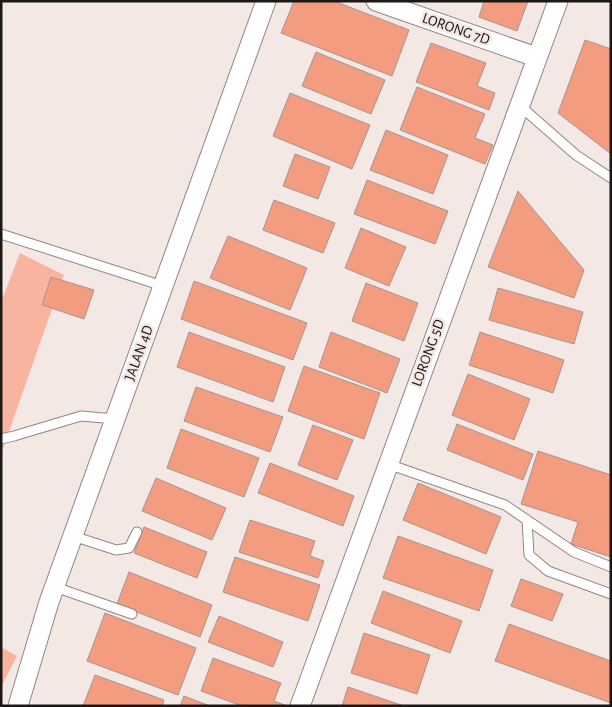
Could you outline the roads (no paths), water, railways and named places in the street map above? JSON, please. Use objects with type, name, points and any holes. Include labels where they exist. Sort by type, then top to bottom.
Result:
[{"type":"street","name":"JALAN 4D","points":[[18,706],[55,587],[266,1]]},
{"type":"street","name":"LORONG 7D","points":[[376,1],[536,57]]},
{"type":"street","name":"LORONG 5D","points":[[300,706],[558,1]]},
{"type":"lane","points":[[519,105],[576,155],[611,178]]},
{"type":"lane","points":[[1,234],[163,286]]},
{"type":"lane","points":[[1,439],[81,416],[115,419]]},
{"type":"lane","points":[[388,464],[505,505],[574,552],[611,567]]},
{"type":"lane","points":[[527,520],[529,555],[548,571],[611,594]]},
{"type":"lane","points":[[73,536],[116,550],[129,548],[137,532]]},
{"type":"lane","points":[[55,587],[132,614]]}]
